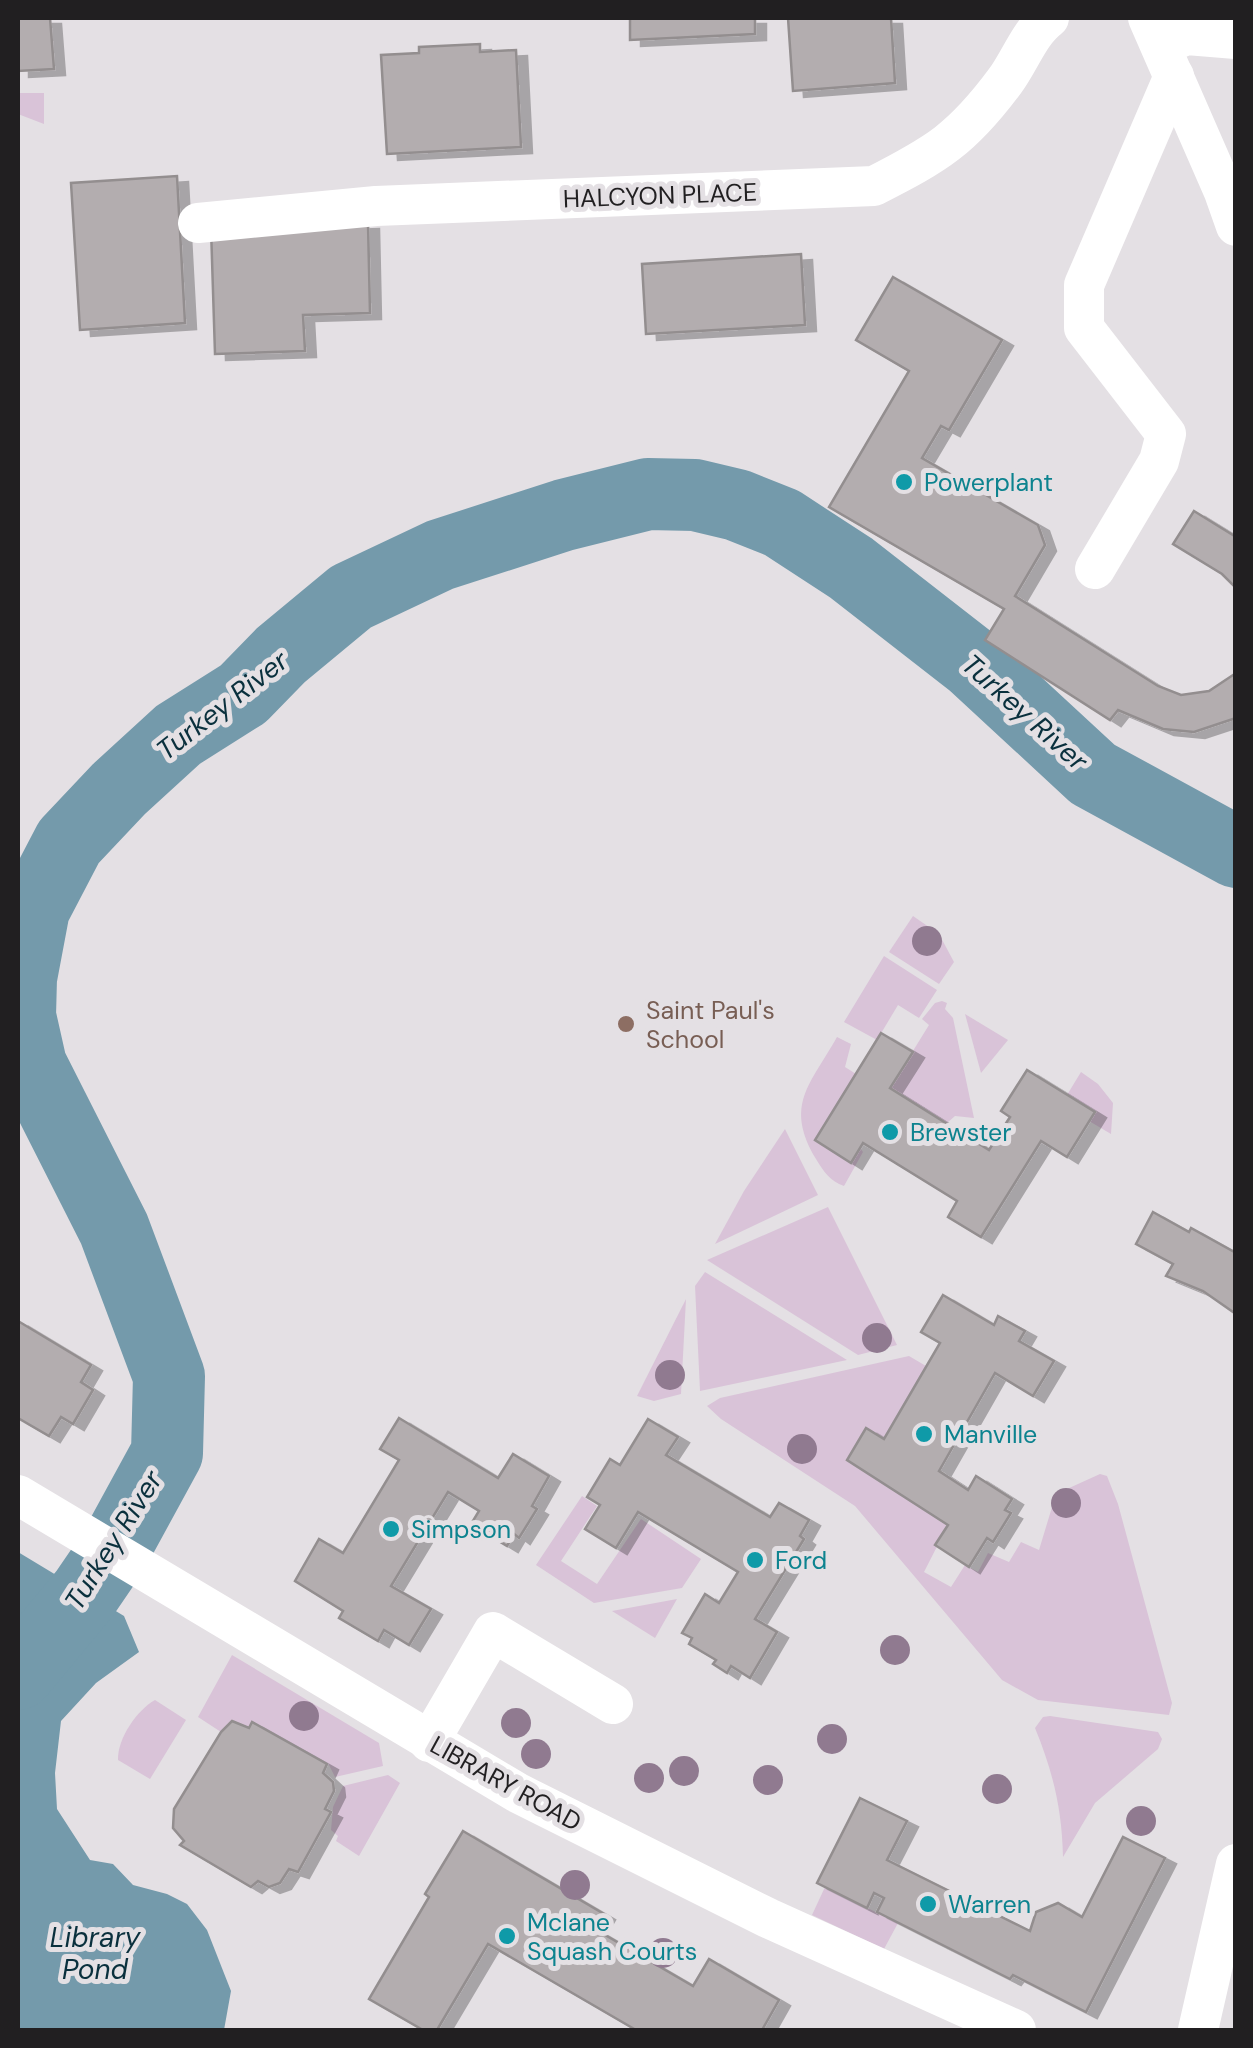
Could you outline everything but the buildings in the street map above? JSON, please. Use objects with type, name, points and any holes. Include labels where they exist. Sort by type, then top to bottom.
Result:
[{"type":"street","name":"HALCYON PLACE","points":[[198,223],[376,206],[874,186],[934,155],[970,126],[1008,77],[1040,24],[1049,18]]},
{"type":"street","points":[[1162,46],[1187,36],[1236,40]]},
{"type":"street","points":[[1162,46],[1236,226]]},
{"type":"street","points":[[1095,569],[1160,460],[1166,434],[1084,328],[1084,285],[1162,46]]},
{"type":"street","name":"LIBRARY ROAD","points":[[18,1495],[518,1794],[768,1918],[1016,2030]]},
{"type":"street","points":[[429,1742],[492,1632],[613,1704]]},
{"type":"street","points":[[1198,2030],[1236,1864]]},
{"type":"shaded area","points":[[18,93],[44,93],[44,124],[18,114]]},
{"type":"shaded area","points":[[913,916],[939,934],[954,962],[939,984],[889,952]]},
{"type":"shaded area","points":[[884,956],[937,990],[919,1018],[898,1005],[877,1040],[844,1022]]},
{"type":"shaded area","points":[[935,1003],[947,1003],[945,1009],[953,1018],[974,1118],[955,1116],[947,1123],[890,1088],[929,1025],[922,1019]]},
{"type":"shaded area","points":[[965,1014],[1008,1040],[981,1073]]},
{"type":"shaded area","points":[[837,1037],[851,1044],[845,1067],[856,1074],[815,1140],[851,1163],[860,1148],[863,1152],[844,1186],[831,1179],[816,1159],[802,1124],[801,1109],[810,1082]]},
{"type":"shaded area","points":[[1081,1072],[1098,1084],[1113,1103],[1111,1134],[1089,1121],[1095,1112],[1067,1095]]},
{"type":"shaded area","points":[[785,1129],[818,1195],[715,1244],[744,1191]]},
{"type":"shaded area","points":[[828,1207],[897,1345],[858,1355],[707,1260]]},
{"type":"shaded area","points":[[705,1272],[847,1360],[700,1391],[695,1286]]},
{"type":"shaded area","points":[[686,1299],[681,1394],[654,1401],[637,1396]]},
{"type":"shaded area","points":[[909,1356],[926,1366],[884,1439],[866,1429],[847,1460],[948,1525],[924,1572],[951,1587],[965,1565],[978,1572],[988,1553],[1009,1562],[1021,1542],[1039,1550],[1056,1494],[1100,1474],[1107,1476],[1172,1703],[1169,1715],[1038,1700],[1002,1680],[855,1506],[707,1406],[720,1398]]},
{"type":"shaded area","points":[[582,1496],[597,1506],[561,1561],[597,1584],[641,1519],[701,1559],[682,1588],[594,1603],[536,1565]]},
{"type":"shaded area","points":[[677,1599],[655,1638],[612,1611]]},
{"type":"shaded area","points":[[232,1655],[379,1743],[383,1766],[335,1777],[329,1765],[253,1722],[249,1728],[232,1721],[221,1732],[198,1717]]},
{"type":"shaded area","points":[[155,1700],[186,1720],[150,1779],[118,1760],[129,1726]]},
{"type":"shaded area","points":[[1043,1717],[1158,1732],[1162,1739],[1158,1749],[1095,1803],[1063,1857],[1055,1791],[1035,1728]]},
{"type":"shaded area","points":[[388,1775],[400,1783],[359,1856],[336,1841],[338,1836],[331,1830],[333,1807],[343,1786]]},
{"type":"shaded area","points":[[825,1887],[898,1923],[884,1949],[812,1915]]},
{"type":"water","name":"Library Pond","points":[[18,1552],[124,1616],[139,1652],[96,1683],[61,1721],[55,1773],[57,1809],[90,1860],[113,1864],[133,1885],[187,1904],[207,1930],[231,1991],[224,2030],[18,2030]]},
{"type":"waterway","name":"Turkey River","points":[[18,1674],[85,1593],[113,1552],[167,1453],[169,1376],[114,1229],[31,1065],[20,1016],[21,978],[34,909],[69,842],[119,789],[178,735],[243,694],[281,655],[351,597],[440,555],[564,515],[648,494],[695,495],[737,505],[782,523],[851,568],[973,663],[1093,774],[1236,852]]},
{"type":"place","name":"Powerplant","points":[[904,482]]},
{"type":"place","name":"Saint Paul's School","points":[[626,1024]]},
{"type":"place","name":"Brewster","points":[[890,1132]]},
{"type":"place","name":"Manville","points":[[924,1434]]},
{"type":"place","name":"Simpson","points":[[391,1529]]},
{"type":"place","name":"Ford","points":[[755,1560]]},
{"type":"place","name":"Warren","points":[[928,1904]]},
{"type":"place","name":"Mclane Squash Courts","points":[[507,1936]]}]
